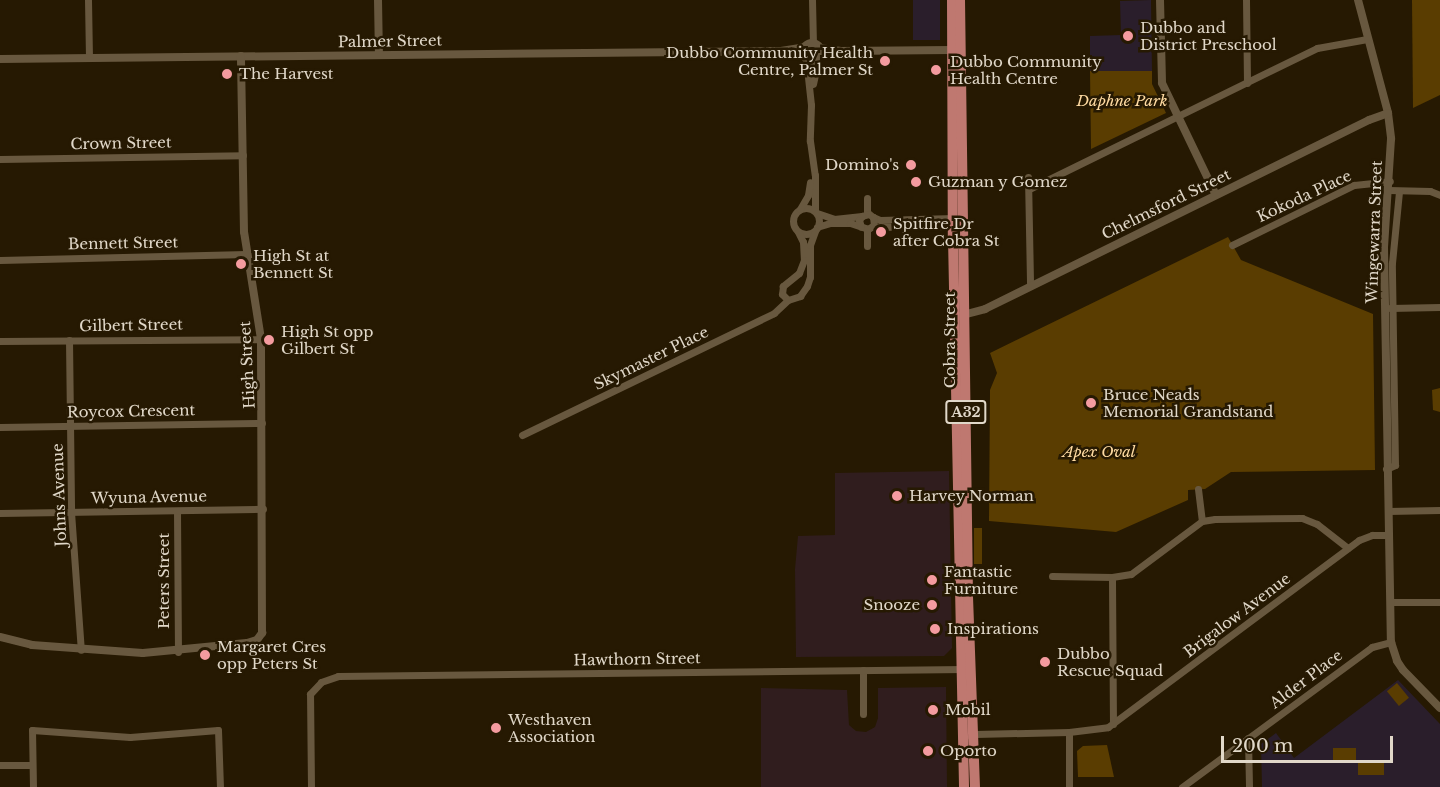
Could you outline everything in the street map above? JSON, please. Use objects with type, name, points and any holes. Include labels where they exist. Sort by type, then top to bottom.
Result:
[{"type":"highway","name":"Cobra Street","points":[[953,0],[956,32],[958,222]]},
{"type":"highway","name":"Cobra Street","points":[[956,32],[960,0]]},
{"type":"highway","points":[[951,50],[958,44],[956,32]]},
{"type":"highway","name":"Cobra Street","points":[[951,50],[961,316],[964,787]]},
{"type":"highway","name":"Cobra Street","points":[[965,669],[975,734],[975,787]]},
{"type":"street","points":[[88,0],[88,57]]},
{"type":"street","points":[[378,0],[379,55]]},
{"type":"street","points":[[812,0],[815,51],[810,134],[816,212],[819,220],[816,229]]},
{"type":"street","points":[[1160,0],[1162,83],[1216,195]]},
{"type":"street","points":[[1246,0],[1247,83]]},
{"type":"street","name":"Wingewarra Street","points":[[1358,0],[1388,113],[1391,139],[1393,187],[1384,247],[1389,308],[1386,469],[1391,642]]},
{"type":"street","points":[[1029,189],[1317,48],[1367,39]]},
{"type":"street","name":"Palmer Street","points":[[0,59],[951,50]]},
{"type":"street","name":"Palmer Street","points":[[781,51],[805,58],[815,51]]},
{"type":"street","points":[[811,105],[805,58],[815,51]]},
{"type":"street","name":"High Street","points":[[178,651],[247,643],[261,637],[263,628],[261,339],[246,254],[241,56]]},
{"type":"street","name":"Chelmsford Street","points":[[961,316],[985,309],[1030,285],[1388,113]]},
{"type":"street","name":"Crown Street","points":[[0,159],[243,155]]},
{"type":"street","points":[[788,300],[782,294],[783,286],[799,273],[804,260],[803,242],[794,226],[793,218],[808,195],[813,164]]},
{"type":"street","points":[[1028,177],[1030,285]]},
{"type":"street","name":"Kokoda Place","points":[[1233,245],[1354,185],[1430,191],[1440,195]]},
{"type":"street","points":[[867,198],[867,246]]},
{"type":"street","points":[[800,209],[808,207],[834,219],[867,216],[880,220],[958,222]]},
{"type":"street","points":[[867,216],[859,220],[867,228]]},
{"type":"street","points":[[798,232],[807,234],[834,223],[850,223],[867,228],[958,222]]},
{"type":"street","name":"Skymaster Place","points":[[522,435],[774,313],[788,300],[800,296],[807,286],[810,245],[816,229]]},
{"type":"street","name":"Bennett Street","points":[[0,260],[246,254]]},
{"type":"street","points":[[1389,308],[1440,307]]},
{"type":"street","name":"Gilbert Street","points":[[0,341],[261,339]]},
{"type":"street","name":"Johns Avenue","points":[[69,340],[71,512],[81,650]]},
{"type":"street","name":"Roycox Crescent","points":[[0,427],[262,423]]},
{"type":"street","points":[[1198,489],[1202,521]]},
{"type":"street","name":"Wyuna Avenue","points":[[0,513],[262,509]]},
{"type":"street","points":[[1388,511],[1440,510]]},
{"type":"street","name":"Peters Street","points":[[177,511],[178,651]]},
{"type":"street","points":[[1052,576],[1112,577],[1131,574],[1202,521],[1302,518],[1317,524],[1348,548]]},
{"type":"street","name":"Brigalow Avenue","points":[[963,741],[975,734],[1097,730],[1113,724],[1348,548],[1372,535],[1388,535]]},
{"type":"street","points":[[1112,577],[1113,724]]},
{"type":"street","points":[[1390,602],[1440,602]]},
{"type":"street","points":[[0,637],[32,645],[81,650],[144,653],[178,651]]},
{"type":"street","points":[[1391,642],[1396,661],[1440,708]]},
{"type":"street","name":"Alder Place","points":[[1182,787],[1372,647],[1391,642]]},
{"type":"street","name":"Hawthorn Street","points":[[311,787],[310,694],[321,682],[347,675],[965,669]]},
{"type":"street","points":[[863,670],[863,714]]},
{"type":"street","points":[[33,787],[32,730],[130,736],[219,730],[220,787]]},
{"type":"street","points":[[1069,732],[1069,787]]},
{"type":"street","points":[[1248,738],[1249,787]]},
{"type":"street","points":[[0,765],[32,765]]},
{"type":"shaded area","points":[[913,0],[940,0],[940,40],[913,40]]},
{"type":"shaded area","name":"Dubbo and District Preschool","points":[[1151,0],[1152,71],[1090,71],[1090,36],[1121,35],[1120,1]]},
{"type":"shaded area","points":[[949,471],[952,648],[944,656],[796,657],[795,569],[798,536],[835,535],[835,473]]},
{"type":"shaded area","points":[[1398,680],[1440,724],[1440,787],[1262,787],[1261,744],[1276,733],[1294,758]]},
{"type":"shaded area","points":[[946,687],[947,787],[761,787],[761,688],[847,690],[849,725],[856,731],[866,732],[875,727],[878,718],[878,688]]},
{"type":"green space","points":[[1412,0],[1440,0],[1440,95],[1413,108]]},
{"type":"green space","name":"Daphne Park","points":[[1090,71],[1152,71],[1152,84],[1166,113],[1091,149]]},
{"type":"green space","name":"Apex Oval","points":[[1228,237],[1241,260],[1373,314],[1375,470],[1231,472],[1205,489],[1188,490],[1188,500],[1116,532],[989,521],[990,390],[997,373],[990,353]]},
{"type":"green space","points":[[1440,388],[1440,412],[1433,410],[1432,390]]},
{"type":"green space","points":[[974,528],[982,528],[982,564],[974,564]]},
{"type":"green space","points":[[1397,683],[1409,698],[1399,706],[1387,691]]},
{"type":"green space","points":[[1107,745],[1114,777],[1078,777],[1077,751],[1083,746]]},
{"type":"green space","points":[[1333,748],[1356,748],[1356,760],[1333,760]]},
{"type":"green space","points":[[1358,762],[1384,762],[1384,775],[1358,775]]},
{"type":"place","name":"Dubbo and District Preschool","points":[[1128,36]]},
{"type":"place","name":"Dubbo Community Health Centre, Palmer St","points":[[885,61]]},
{"type":"place","name":"Dubbo Community Health Centre","points":[[936,70]]},
{"type":"place","name":"The Harvest","points":[[227,74]]},
{"type":"place","name":"Domino's","points":[[911,165]]},
{"type":"place","name":"Guzman y Gomez","points":[[916,182]]},
{"type":"place","name":"Spitfire Dr after Cobra St","points":[[881,232]]},
{"type":"place","name":"High St at Bennett St","points":[[241,264]]},
{"type":"place","name":"High St opp Gilbert St","points":[[269,340]]},
{"type":"place","name":"Bruce Neads Memorial Grandstand","points":[[1091,403]]},
{"type":"place","name":"Harvey Norman","points":[[897,496]]},
{"type":"place","name":"Fantastic Furniture","points":[[932,580]]},
{"type":"place","name":"Snooze","points":[[932,605]]},
{"type":"place","name":"Inspirations","points":[[935,629]]},
{"type":"place","name":"Margaret Cres opp Peters St","points":[[205,655]]},
{"type":"place","name":"Dubbo Rescue Squad","points":[[1045,662]]},
{"type":"place","name":"Mobil","points":[[933,710]]},
{"type":"place","name":"Westhaven Association","points":[[496,728]]},
{"type":"place","name":"Oporto","points":[[928,751]]}]
